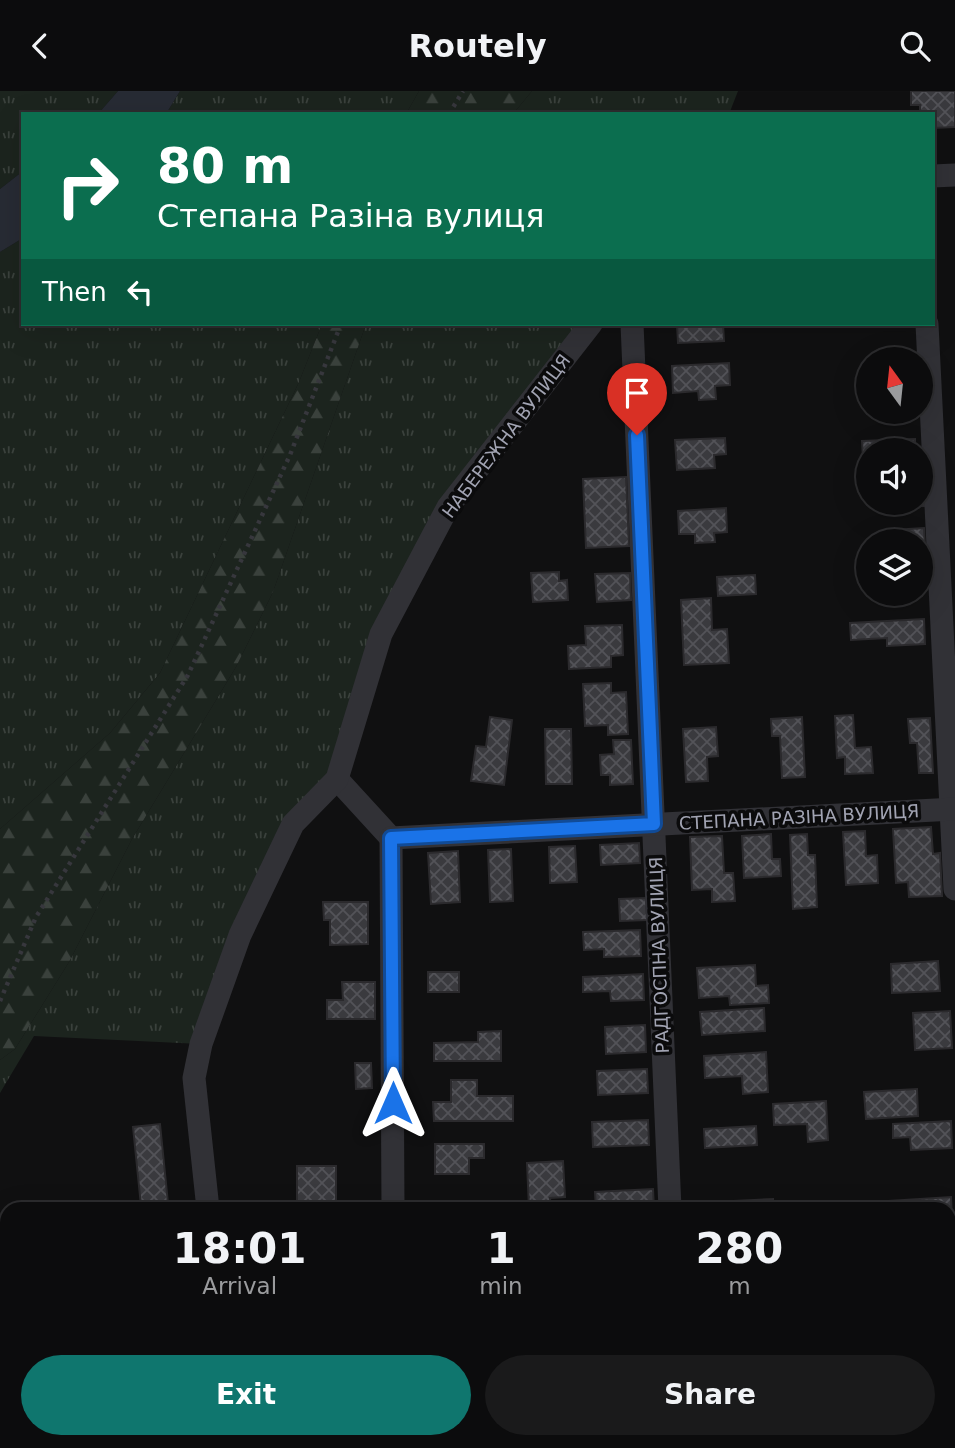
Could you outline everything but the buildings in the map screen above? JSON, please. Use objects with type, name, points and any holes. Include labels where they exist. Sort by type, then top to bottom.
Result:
[{"type":"street","points":[[935,176],[955,175]]},
{"type":"street","name":"НАБЕРЕЖНА ВУЛИЦЯ","points":[[207,1202],[194,1078],[201,1044],[240,936],[293,824],[337,779],[381,634],[448,507],[589,326]]},
{"type":"street","name":"РАДГОСПНА ВУЛИЦЯ","points":[[632,326],[670,1202]]},
{"type":"street","points":[[927,326],[955,889]]},
{"type":"street","points":[[337,779],[391,838],[393,1202]]},
{"type":"street","name":"СТЕПАНА РАЗІНА ВУЛИЦЯ","points":[[391,838],[953,809]]},
{"type":"path","points":[[450,112],[463,91]]},
{"type":"path","points":[[0,1002],[36,917],[188,675],[290,455],[340,326]]},
{"type":"green space","points":[[0,91],[118,91],[100,112],[21,112],[21,173],[0,189]]},
{"type":"green space","points":[[180,91],[419,91],[407,112],[167,112]]},
{"type":"green space","points":[[419,91],[532,91],[515,112],[407,112]]},
{"type":"green space","points":[[532,91],[738,91],[730,112],[515,112]]},
{"type":"green space","points":[[21,239],[21,326],[321,326],[299,382],[160,673],[110,733],[0,829],[0,252]]},
{"type":"green space","points":[[321,326],[365,326],[273,592],[236,667],[132,839],[69,962],[15,1049],[0,1060],[0,829],[110,733],[160,673],[299,382]]},
{"type":"green space","points":[[365,326],[589,326],[448,507],[381,634],[337,779],[293,824],[201,1044],[34,1036],[0,1093],[0,1060],[15,1049],[69,962],[132,839],[236,667],[273,592]]},
{"type":"shaded area","points":[[118,91],[180,91],[167,112],[100,112]]},
{"type":"shaded area","points":[[21,173],[21,239],[0,252],[0,189]]},
{"type":"route","points":[[393,1103],[391,838],[654,824],[637,435]]}]
